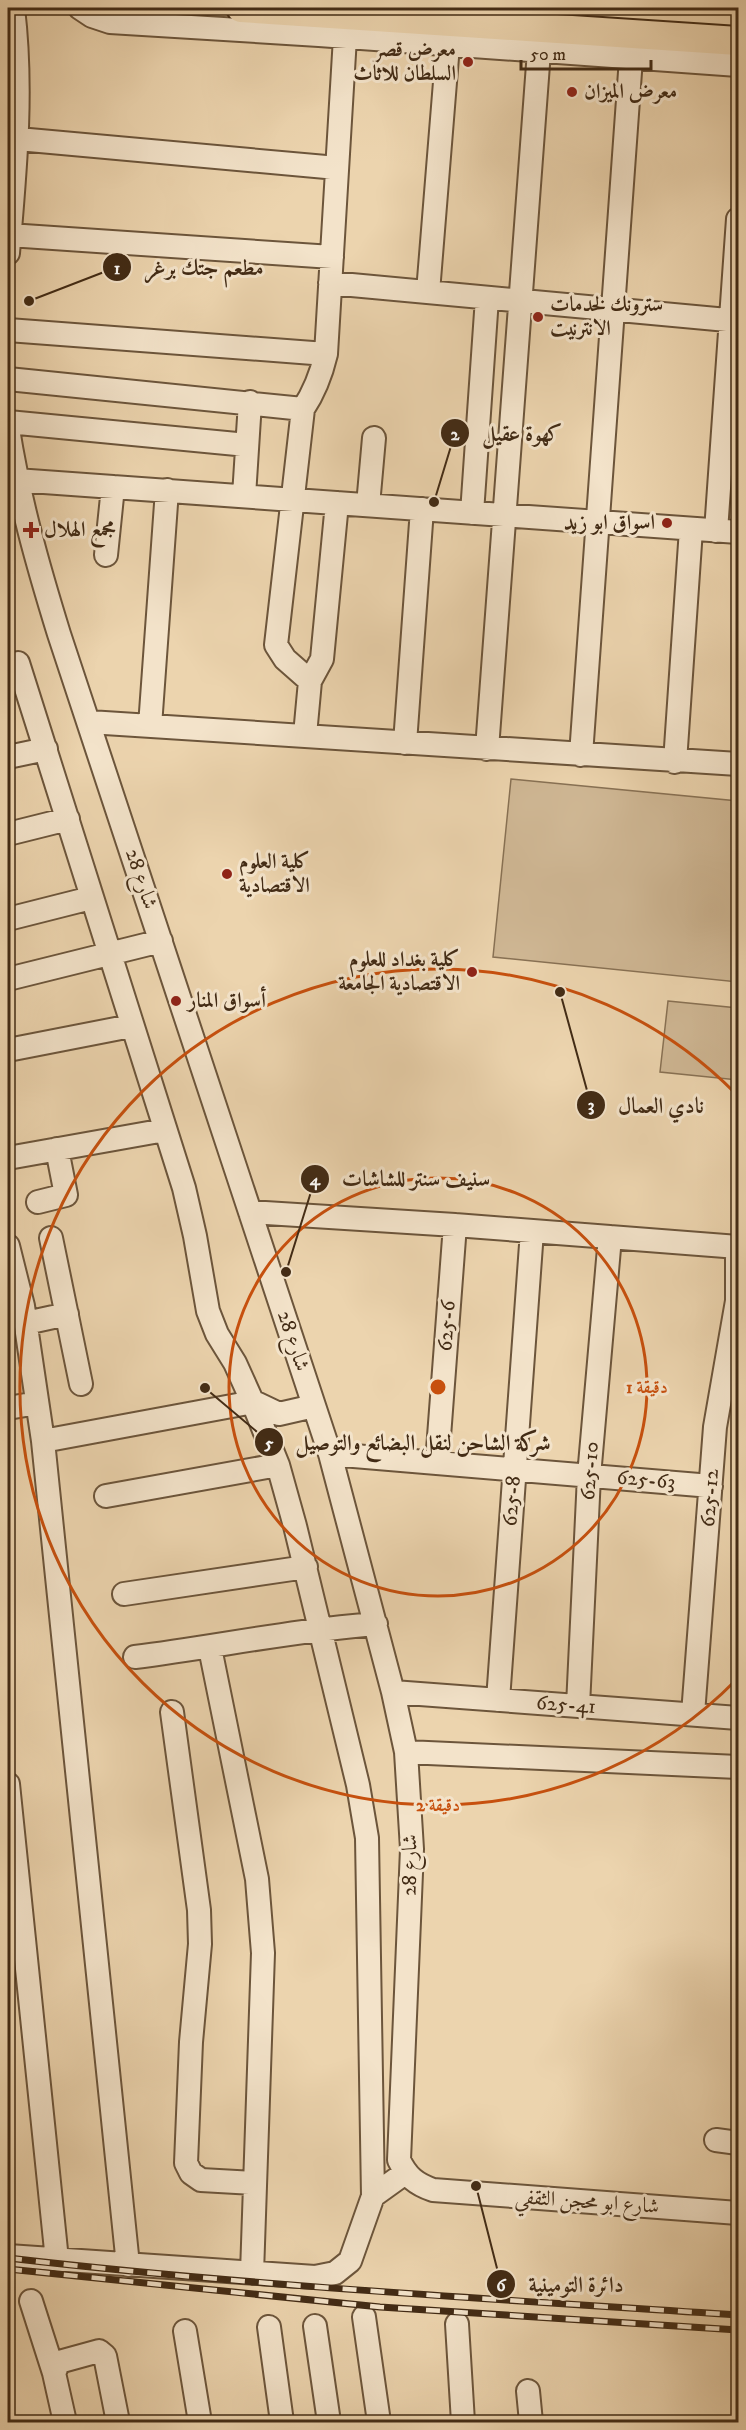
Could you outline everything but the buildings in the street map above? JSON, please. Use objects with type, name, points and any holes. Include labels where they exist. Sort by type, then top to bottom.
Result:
[{"type":"main road","points":[[241,8],[738,42]]},
{"type":"main road","points":[[289,10],[332,36]]},
{"type":"street","points":[[13,8],[18,70],[18,139],[8,244],[332,258]]},
{"type":"street","points":[[80,8],[92,16],[110,22],[738,65]]},
{"type":"street","points":[[309,681],[285,659],[276,645],[303,409],[314,392],[326,354],[337,168],[332,36]]},
{"type":"street","points":[[428,292],[448,45]]},
{"type":"street","points":[[487,749],[539,51]]},
{"type":"street","points":[[581,755],[631,58]]},
{"type":"street","points":[[18,139],[337,168]]},
{"type":"street","points":[[16,480],[727,532],[738,219]]},
{"type":"street","points":[[330,284],[734,321]]},
{"type":"street","points":[[472,513],[486,298]]},
{"type":"street","points":[[8,330],[326,354]]},
{"type":"street","points":[[8,379],[303,409]]},
{"type":"street","points":[[244,496],[250,402]]},
{"type":"street","points":[[8,422],[247,445]]},
{"type":"street","name":"شارع 28","points":[[8,429],[16,480],[43,582],[330,1454],[393,1692],[406,1752],[412,1849],[398,2147],[399,2160],[405,2173]]},
{"type":"street","points":[[368,505],[374,438]]},
{"type":"street","points":[[106,555],[113,487]]},
{"type":"street","points":[[150,726],[167,490]]},
{"type":"street","points":[[305,735],[309,681],[322,659],[337,503]]},
{"type":"street","points":[[405,743],[422,509]]},
{"type":"street","points":[[675,762],[691,529]]},
{"type":"street","points":[[8,666],[18,663],[189,1207],[208,1311],[217,1334],[235,1363],[278,1465],[306,1568],[318,1628],[358,1785],[367,1838],[373,2196],[350,2261],[335,2273],[315,2277],[8,2256]]},
{"type":"street","points":[[89,722],[675,762],[738,764]]},
{"type":"street","points":[[8,757],[46,749]]},
{"type":"street","points":[[8,834],[68,819]]},
{"type":"street","points":[[8,919],[91,898]]},
{"type":"street","points":[[8,979],[161,941]]},
{"type":"street","points":[[8,1050],[131,1026]]},
{"type":"street","points":[[8,1158],[165,1130]]},
{"type":"street","points":[[38,1202],[66,1195],[57,1149]]},
{"type":"street","points":[[250,1212],[738,1247]]},
{"type":"street","name":"625-6","points":[[437,1463],[455,1225]]},
{"type":"street","name":"625-8","points":[[498,1700],[532,1231]]},
{"type":"street","name":"625-10","points":[[578,1706],[589,1476],[610,1237]]},
{"type":"street","points":[[51,1238],[81,1384]]},
{"type":"street","points":[[8,1246],[26,1323],[43,1441],[128,2265]]},
{"type":"street","name":"625-12","points":[[693,1714],[715,1427],[738,1302],[738,1247]]},
{"type":"street","points":[[26,1323],[67,1314]]},
{"type":"street","points":[[8,1408],[37,1403]]},
{"type":"street","points":[[43,1441],[253,1403],[279,1414],[314,1406]]},
{"type":"street","name":"625-63","points":[[330,1454],[711,1486]]},
{"type":"street","points":[[106,1496],[278,1465]]},
{"type":"street","points":[[124,1594],[306,1568]]},
{"type":"street","points":[[135,1657],[210,1647],[318,1628],[376,1624]]},
{"type":"street","points":[[210,1647],[257,1879],[263,1953],[252,2273]]},
{"type":"street","name":"625-41","points":[[393,1692],[738,1718]]},
{"type":"street","points":[[172,1712],[199,1910],[200,1944],[190,2053],[186,2163],[191,2173],[201,2180],[254,2183]]},
{"type":"street","points":[[406,1752],[738,1767]]},
{"type":"street","points":[[8,1785],[57,2260]]},
{"type":"street","points":[[716,2140],[738,2143]]},
{"type":"street","points":[[373,2196],[405,2173]]},
{"type":"street","name":"شارع ابو محجن الثقفي","points":[[405,2173],[417,2184],[433,2190],[738,2213]]},
{"type":"street","points":[[31,2301],[54,2373],[65,2422]]},
{"type":"street","points":[[364,2317],[379,2422]]},
{"type":"street","points":[[458,2324],[463,2422]]},
{"type":"street","points":[[268,2326],[282,2422]]},
{"type":"street","points":[[315,2326],[328,2422]]},
{"type":"street","points":[[185,2331],[200,2422]]},
{"type":"street","points":[[54,2373],[59,2362],[99,2351],[105,2356],[118,2422]]},
{"type":"street","points":[[528,2391],[531,2422]]},
{"type":"shaded area","points":[[511,779],[738,801],[738,982],[493,957]]},
{"type":"shaded area","points":[[668,1001],[738,1008],[738,1080],[660,1072]]},
{"type":"railway","points":[[8,2258],[281,2284],[738,2315]]},
{"type":"railway","points":[[8,2269],[380,2307],[738,2330]]},
{"type":"place","name":"معرض قصر السلطان للاثاث","points":[[468,62]]},
{"type":"place","name":"معرض الميزان","points":[[572,92]]},
{"type":"place","name":"مطعم جتك برغر","points":[[29,301]]},
{"type":"place","name":"سترونك لخدمات الانترنيت","points":[[538,317]]},
{"type":"place","name":"كهوة عقيل","points":[[434,502]]},
{"type":"place","name":"اسواق ابو زيد","points":[[667,523]]},
{"type":"place","name":"مجمع الهلال","points":[[31,530]]},
{"type":"place","name":"كلية العلوم الاقتصادية","points":[[227,874]]},
{"type":"place","name":"كلية بغداد للعلوم الاقتصادية الجامعة","points":[[472,972]]},
{"type":"place","name":"نادي العمال","points":[[560,992]]},
{"type":"place","name":"أسواق المنار","points":[[176,1001]]},
{"type":"place","name":"سنيف سنتر للشاشات","points":[[286,1272]]},
{"type":"place","name":"شركة الشاحن لنقل البضائع والتوصيل","points":[[205,1388]]},
{"type":"place","name":"دائرة التومينية","points":[[476,2186]]}]
